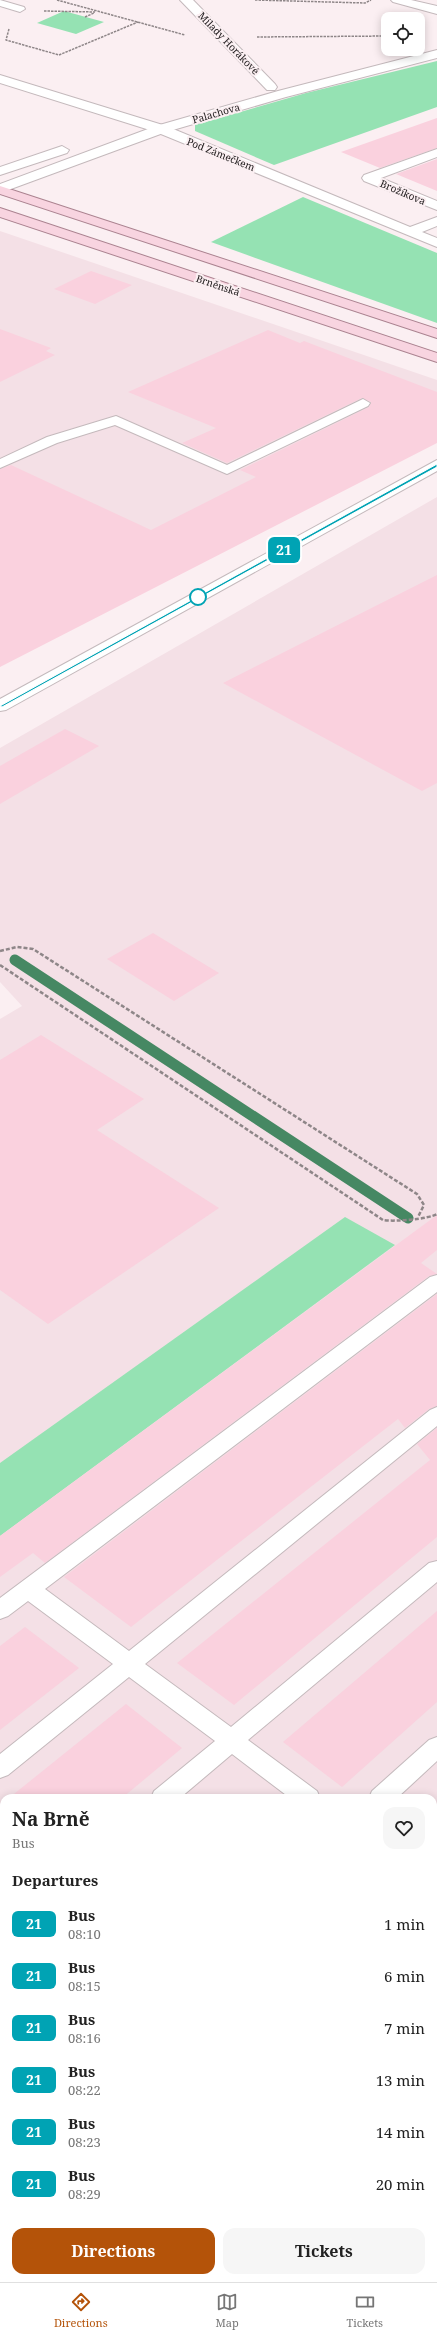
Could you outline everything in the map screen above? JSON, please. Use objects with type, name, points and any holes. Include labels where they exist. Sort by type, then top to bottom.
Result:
[{"type":"main road","name":"Brněnská","points":[[0,189],[437,334]]},
{"type":"main road","name":"Brněnská","points":[[0,212],[437,358]]},
{"type":"street","name":"Milady Horákové","points":[[186,0],[224,37],[271,87]]},
{"type":"street","points":[[397,0],[437,10]]},
{"type":"street","name":"Palachova","points":[[0,189],[161,129],[282,94],[437,54]]},
{"type":"street","name":"Palachova","points":[[118,130],[381,56]]},
{"type":"street","name":"Pod Zámečkem","points":[[0,79],[161,129],[437,243]]},
{"type":"street","points":[[0,171],[77,144]]},
{"type":"street","name":"Brožíkova","points":[[437,153],[369,178],[437,206]]},
{"type":"street","points":[[411,231],[437,221]]},
{"type":"street","points":[[0,706],[437,465]]},
{"type":"lane","points":[[0,3],[20,9]]},
{"type":"lane","points":[[0,464],[52,440],[116,420],[227,470],[363,402]]},
{"type":"lane","points":[[0,1610],[437,1282]]},
{"type":"lane","points":[[0,1768],[437,1414]]},
{"type":"lane","points":[[168,1794],[437,1569]]},
{"type":"lane","points":[[29,1589],[303,1794]]},
{"type":"lane","points":[[384,1794],[437,1747]]},
{"type":"path","points":[[57,0],[201,39],[210,36],[381,36]]},
{"type":"path","points":[[255,0],[365,3],[371,0]]},
{"type":"path","points":[[37,11],[95,12]]},
{"type":"path","points":[[85,16],[98,11]]},
{"type":"path","points":[[6,40],[59,56],[138,22]]},
{"type":"path","points":[[0,951],[17,947],[33,949],[54,962],[417,1194],[424,1205],[418,1217]]},
{"type":"path","points":[[0,964],[383,1220],[396,1222],[418,1217],[431,1218],[437,1214]]},
{"type":"shaded area","points":[[0,231],[437,380],[437,440],[0,664]]},
{"type":"shaded area","points":[[437,497],[437,1794],[0,1794],[0,1019],[22,1006],[0,982],[0,748]]},
{"type":"green space","points":[[64,11],[104,22],[76,34],[37,23]]},
{"type":"green space","points":[[437,61],[437,107],[274,165],[195,131],[195,125],[306,93]]},
{"type":"green space","points":[[303,197],[437,253],[437,323],[211,242]]},
{"type":"green space","points":[[345,1217],[395,1245],[0,1536],[0,1463]]},
{"type":"building","points":[[437,118],[437,148],[380,168],[341,152]]},
{"type":"building","points":[[437,159],[437,191],[396,174]]},
{"type":"building","points":[[91,271],[132,285],[95,304],[54,289]]},
{"type":"building","points":[[0,329],[51,348],[46,351],[55,355],[0,382]]},
{"type":"building","points":[[268,330],[300,343],[304,341],[437,392],[437,443],[0,667],[0,469],[11,465],[151,530],[256,477],[240,470],[369,407],[371,402],[362,398],[227,463],[182,443],[216,428],[128,392]]},
{"type":"building","points":[[437,575],[437,783],[422,791],[223,683]]},
{"type":"building","points":[[65,729],[99,746],[0,804],[0,766]]},
{"type":"building","points":[[153,933],[219,973],[174,1001],[107,959]]},
{"type":"building","points":[[41,1035],[144,1099],[97,1130],[219,1208],[48,1324],[0,1290],[0,1060]]},
{"type":"building","points":[[437,1215],[437,1250],[421,1263],[437,1274],[429,1276],[45,1563],[33,1553],[0,1577],[0,1536]]},
{"type":"building","points":[[437,1294],[437,1406],[429,1409],[405,1428],[398,1419],[131,1627],[64,1577]]},
{"type":"building","points":[[437,1428],[437,1537],[234,1705],[177,1663],[430,1460],[417,1444]]},
{"type":"building","points":[[437,1611],[437,1702],[342,1787],[283,1742]]},
{"type":"building","points":[[25,1627],[79,1668],[0,1730],[0,1646]]},
{"type":"building","points":[[126,1704],[182,1748],[127,1794],[14,1794]]},
{"type":"waterway","points":[[15,960],[408,1218]]},
{"type":"bus line","name":"21","points":[[0,706],[437,465]]}]
